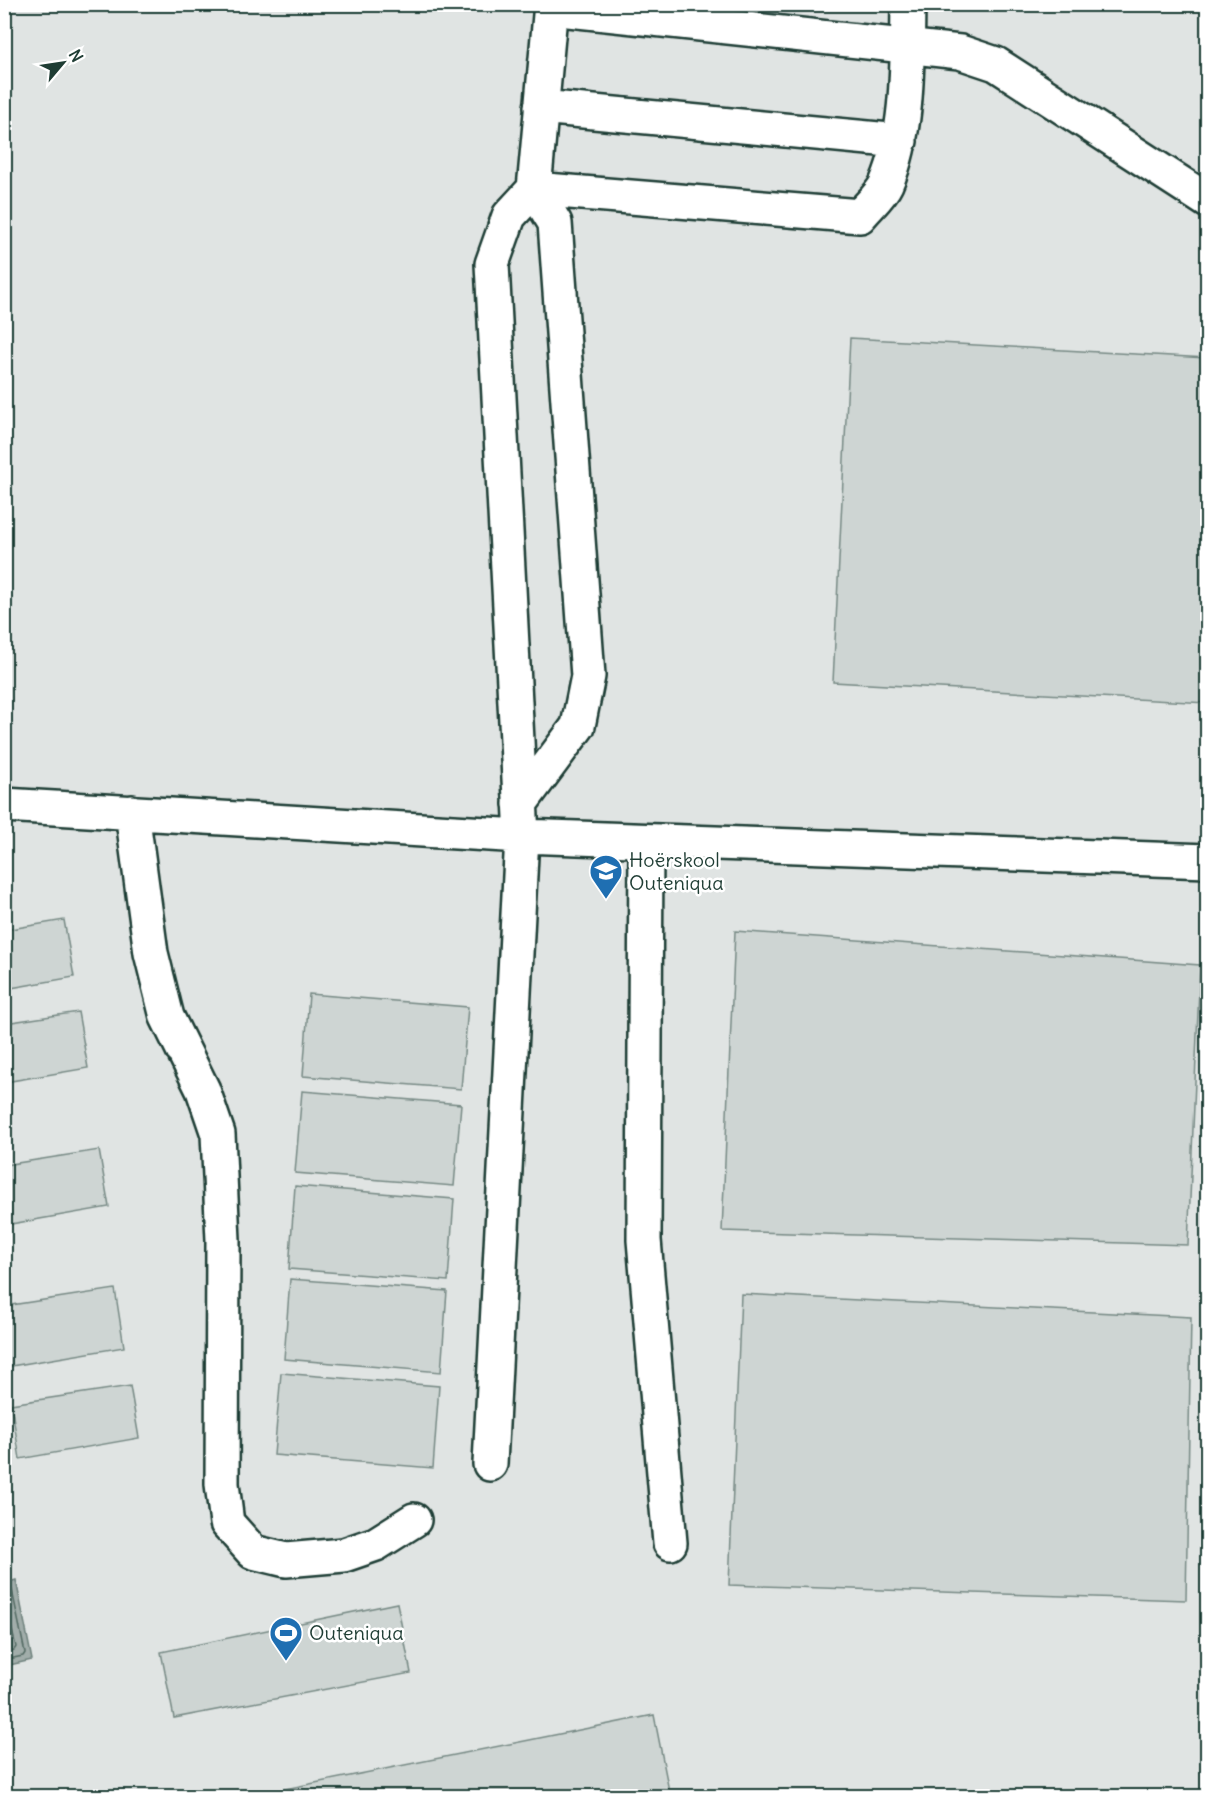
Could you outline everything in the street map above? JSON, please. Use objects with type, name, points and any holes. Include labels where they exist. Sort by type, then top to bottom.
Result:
[{"type":"lane","points":[[534,189],[860,216],[886,186],[900,141],[908,48],[909,4]]},
{"type":"lane","points":[[521,820],[578,726],[588,676],[555,223],[534,189],[551,6],[908,48],[960,52],[996,64],[1208,201]]},
{"type":"lane","points":[[541,107],[900,141]]},
{"type":"lane","points":[[490,1464],[521,820],[492,264],[509,216],[534,189]]},
{"type":"lane","points":[[4,805],[132,812],[521,820],[646,841],[1208,861]]},
{"type":"lane","points":[[132,812],[151,953],[167,1017],[203,1090],[218,1134],[223,1240],[222,1484],[227,1523],[253,1552],[286,1560],[344,1555],[376,1544],[414,1520]]},
{"type":"lane","points":[[646,841],[644,1240],[670,1543]]},
{"type":"shaded area","name":"Hoërskool Outeniqua","points":[[5,5],[1207,5],[1207,1796],[5,1796]]},
{"type":"shaded area","points":[[850,338],[1207,358],[1207,703],[833,682]]},
{"type":"shaded area","points":[[64,920],[74,977],[5,989],[5,930]]},
{"type":"shaded area","points":[[735,931],[1200,965],[1188,1245],[722,1231]]},
{"type":"shaded area","points":[[309,994],[468,1007],[461,1089],[303,1076]]},
{"type":"shaded area","points":[[78,1012],[88,1068],[5,1082],[5,1023]]},
{"type":"shaded area","points":[[302,1091],[461,1104],[454,1186],[295,1173]]},
{"type":"shaded area","points":[[99,1150],[109,1207],[5,1225],[5,1165]]},
{"type":"shaded area","points":[[295,1186],[454,1199],[448,1281],[289,1269]]},
{"type":"shaded area","points":[[290,1279],[447,1291],[441,1372],[284,1359]]},
{"type":"shaded area","points":[[115,1289],[124,1347],[5,1367],[5,1306]]},
{"type":"shaded area","points":[[741,1294],[1191,1317],[1186,1600],[729,1585]]},
{"type":"shaded area","points":[[281,1373],[439,1386],[433,1468],[274,1455]]},
{"type":"shaded area","points":[[130,1386],[139,1438],[20,1459],[11,1404]]},
{"type":"shaded area","name":"Outeniqua","points":[[397,1603],[411,1673],[174,1718],[161,1652]]},
{"type":"shaded area","points":[[654,1715],[670,1796],[250,1796]]},
{"type":"water","points":[[16,1580],[32,1660],[5,1666],[5,1583]]},
{"type":"place","name":"Hoërskool Outeniqua","points":[[606,900]]},
{"type":"place","name":"Outeniqua","points":[[286,1662]]}]
